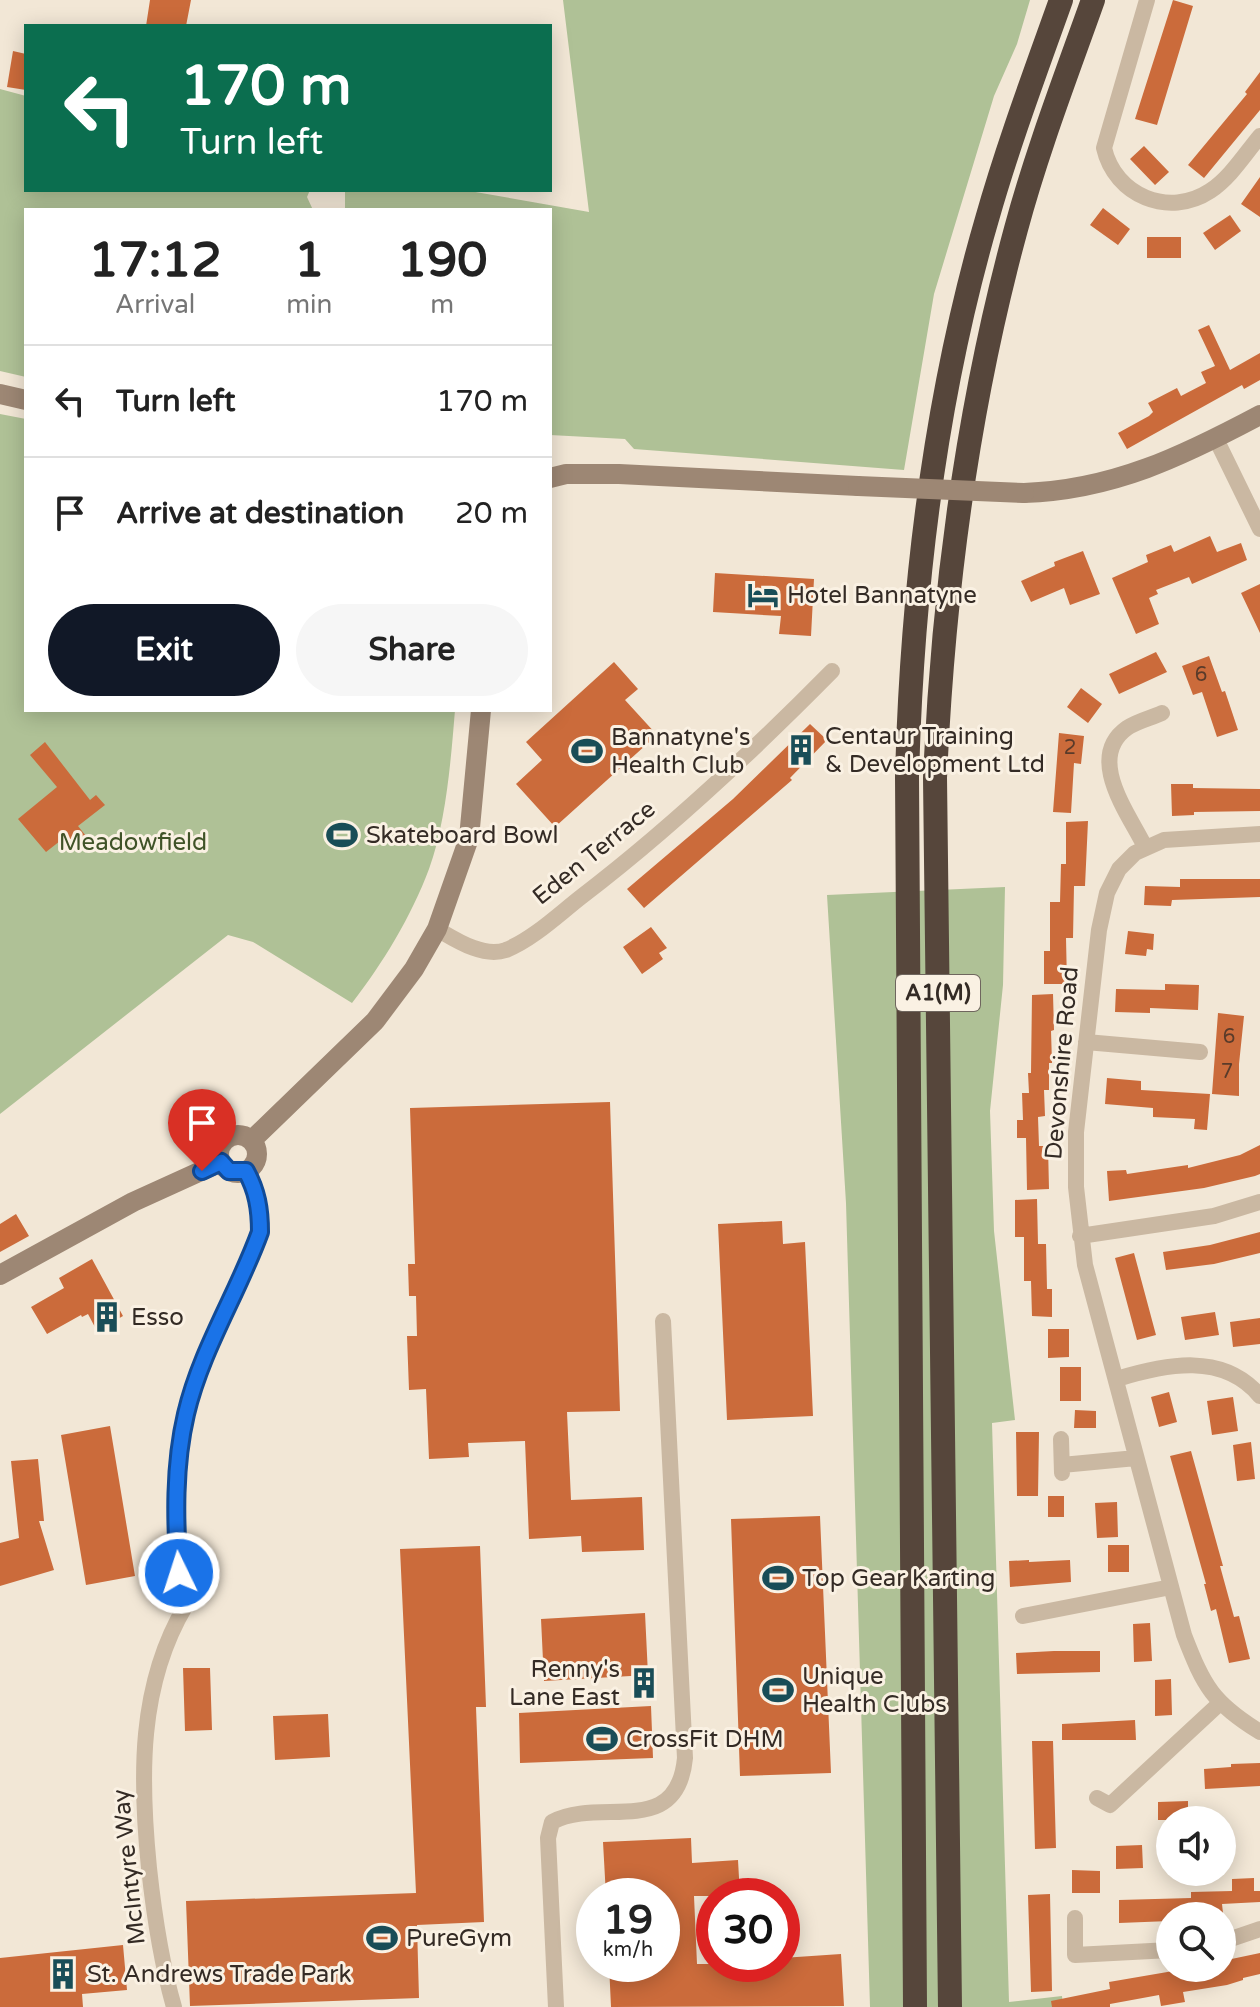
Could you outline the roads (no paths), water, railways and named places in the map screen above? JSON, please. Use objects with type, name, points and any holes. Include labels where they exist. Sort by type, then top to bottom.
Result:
[{"type":"highway","name":"A1(M)","points":[[915,2007],[907,777],[910,683],[928,496],[943,403],[963,312],[986,221],[1014,131],[1061,0]]},
{"type":"highway","name":"A1(M)","points":[[950,2007],[935,778],[939,686],[959,501],[993,319],[1043,140],[1093,0]]},
{"type":"street","points":[[1147,0],[1104,148],[1107,162],[1121,181],[1139,196],[1164,204],[1190,201],[1211,191],[1224,179],[1260,136]]},
{"type":"street","points":[[0,394],[24,400]]},
{"type":"street","points":[[552,478],[566,474],[619,474],[1055,492],[1106,483],[1172,459],[1260,415]]},
{"type":"street","points":[[1216,439],[1260,529]]},
{"type":"street","name":"Eden Terrace","points":[[437,929],[474,948],[492,952],[505,950],[527,937],[610,875],[727,773],[832,671]]},
{"type":"street","points":[[252,1140],[362,1036],[391,1004],[437,929],[469,838],[481,712]]},
{"type":"street","points":[[1162,713],[1128,727],[1116,739],[1109,760],[1111,778],[1145,847],[1164,840],[1260,834]]},
{"type":"street","name":"Devonshire Road","points":[[1145,847],[1119,869],[1107,893],[1099,930],[1076,1132],[1080,1236],[1093,1302],[1117,1379],[1171,1587],[1200,1677],[1219,1704],[1260,1732]]},
{"type":"street","points":[[1086,1042],[1200,1052]]},
{"type":"street","points":[[239,1135],[252,1140],[258,1154],[253,1167],[246,1171],[229,1171],[221,1162],[219,1150],[225,1139],[239,1135]]},
{"type":"street","points":[[0,1275],[133,1202],[221,1162]]},
{"type":"street","name":"McIntyre Way","points":[[174,2007],[155,1918],[144,1817],[145,1728],[161,1660],[172,1629],[186,1605],[175,1529],[186,1412],[203,1361],[260,1232],[257,1198],[246,1171]]},
{"type":"street","points":[[1080,1236],[1214,1216],[1260,1202]]},
{"type":"street","points":[[556,2007],[548,1838],[552,1822],[565,1815],[652,1810],[677,1791],[683,1779],[685,1758],[663,1321]]},
{"type":"street","points":[[1117,1379],[1171,1365],[1196,1364],[1223,1370],[1242,1379],[1260,1396]]},
{"type":"street","points":[[1061,1439],[1062,1470],[1136,1458]]},
{"type":"street","points":[[1023,1616],[1171,1587]]},
{"type":"street","points":[[1097,1798],[1110,1805],[1219,1704]]},
{"type":"street","points":[[1075,1918],[1075,1955],[1156,1951]]},
{"type":"street","points":[[1236,1937],[1260,1929]]},
{"type":"place","name":"Hotel Bannatyne","points":[[763,595]]},
{"type":"place","name":"Centaur Training & Development Ltd","points":[[801,750]]},
{"type":"place","name":"Bannatyne's Health Club","points":[[587,751]]},
{"type":"place","name":"Skateboard Bowl","points":[[342,835]]},
{"type":"place","name":"Esso","points":[[107,1317]]},
{"type":"place","name":"Top Gear Karting","points":[[778,1578]]},
{"type":"place","name":"Renny's Lane East","points":[[644,1683]]},
{"type":"place","name":"Unique Health Clubs","points":[[778,1690]]},
{"type":"place","name":"CrossFit DHM","points":[[602,1739]]},
{"type":"place","name":"PureGym","points":[[382,1938]]},
{"type":"place","name":"St. Andrews Trade Park","points":[[63,1974]]},
{"type":"park label","name":"Meadowfield","points":[[133,842]]}]
